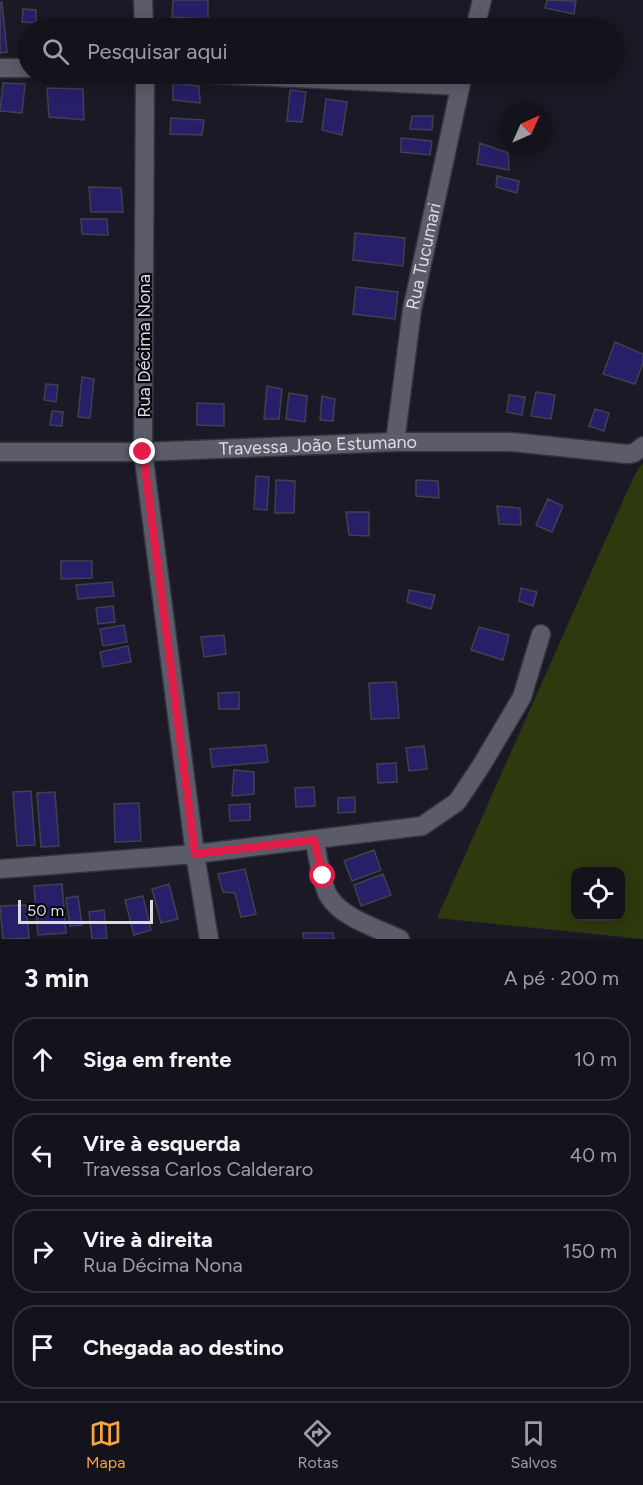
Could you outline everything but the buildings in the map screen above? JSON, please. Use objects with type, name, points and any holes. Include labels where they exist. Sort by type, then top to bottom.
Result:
[{"type":"street","points":[[143,0],[144,18]]},
{"type":"street","points":[[478,18],[482,0]]},
{"type":"street","points":[[0,68],[18,68]]},
{"type":"street","name":"Rua Décima Nona","points":[[145,84],[143,452],[195,854],[209,939]]},
{"type":"street","name":"Rua Tucumari","points":[[395,442],[412,310],[461,84]]},
{"type":"street","name":"Travessa João Estumano","points":[[0,452],[143,452],[395,442],[512,442],[627,454],[639,450]]},
{"type":"street","points":[[0,868],[195,854],[422,826],[457,802],[481,766],[522,697],[541,634]]},
{"type":"street","points":[[314,840],[328,894],[337,905],[348,914],[400,939]]},
{"type":"green space","points":[[643,462],[643,939],[437,918],[634,476]]},
{"type":"route","points":[[143,452],[195,854],[314,840],[323,876]]}]
